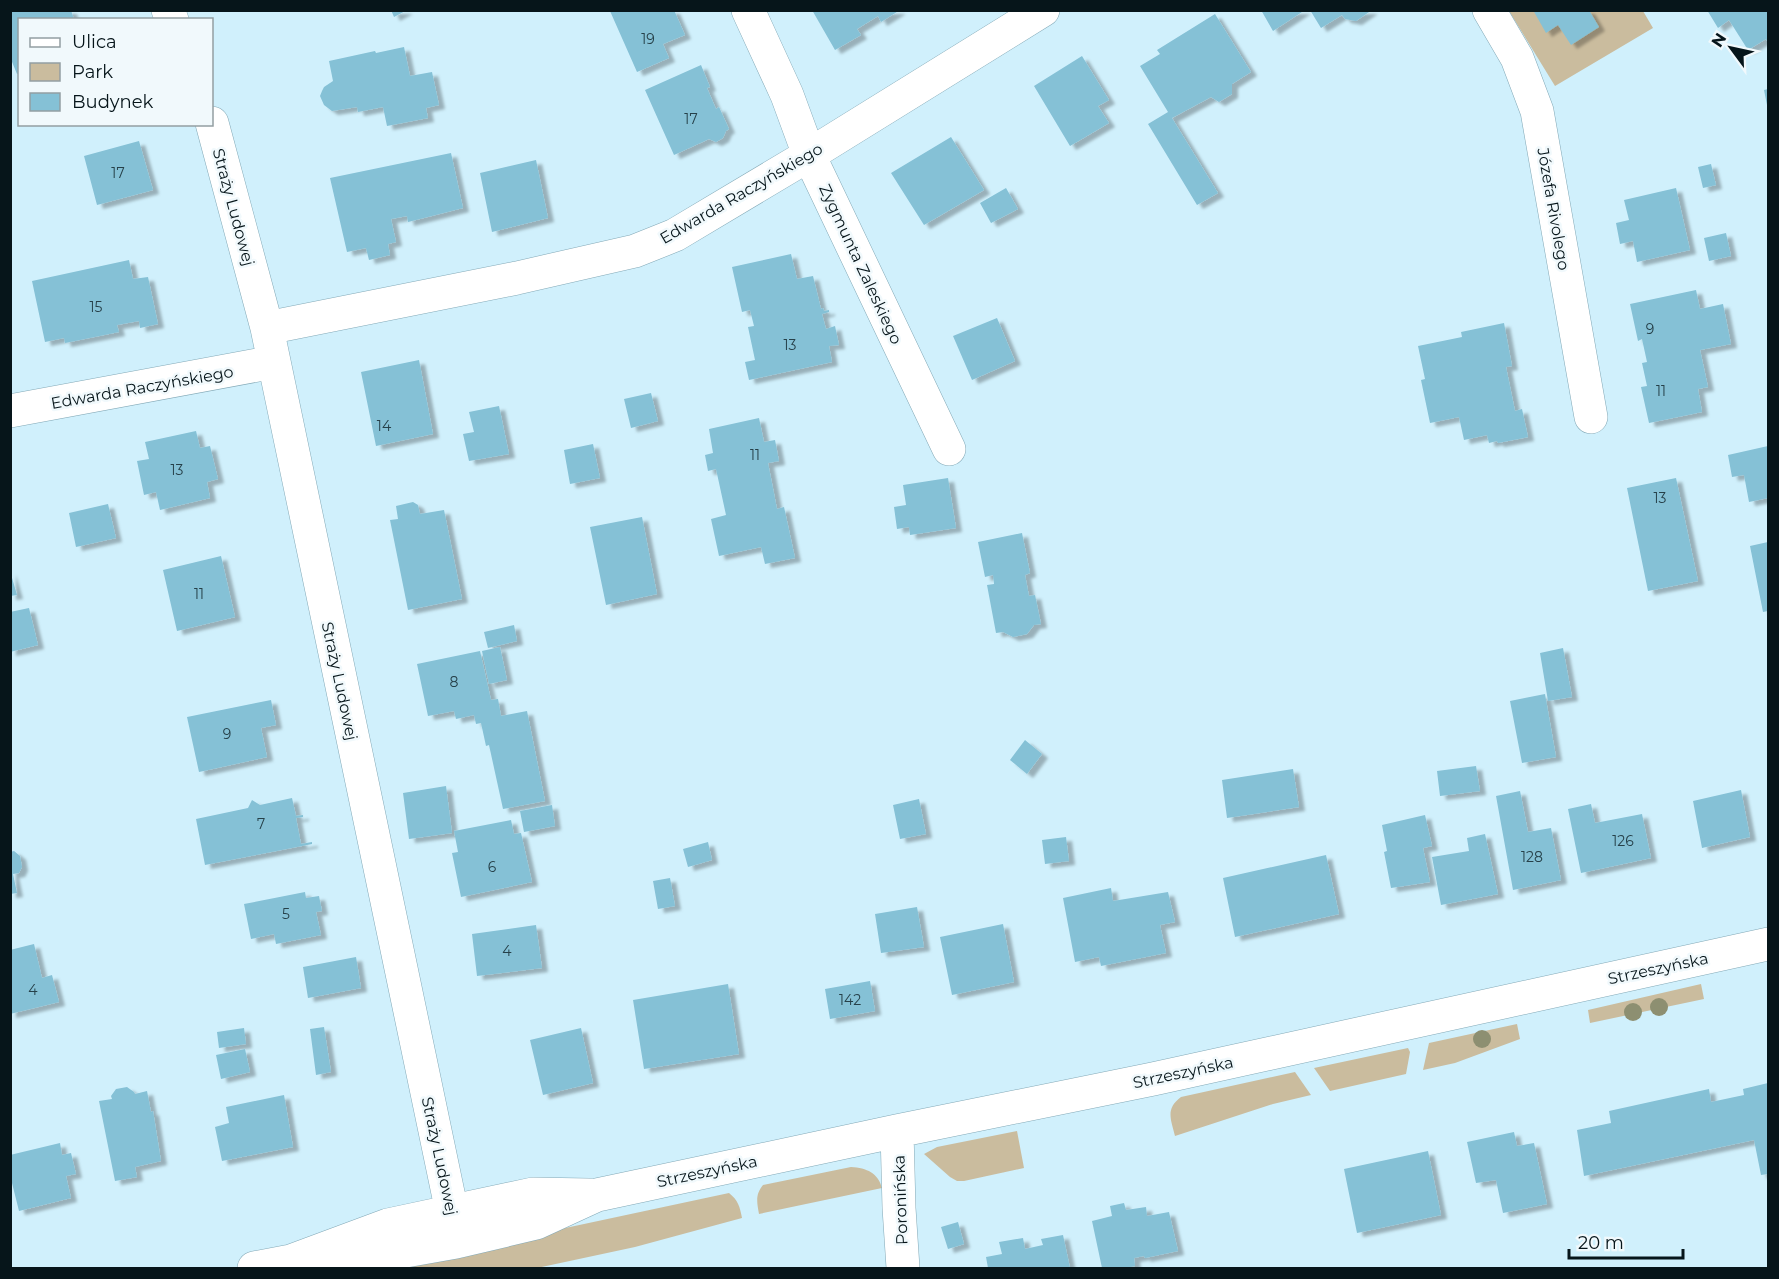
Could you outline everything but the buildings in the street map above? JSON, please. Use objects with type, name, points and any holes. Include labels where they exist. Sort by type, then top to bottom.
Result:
[{"type":"street","name":"Zygmunta Zaleskiego","points":[[748,10],[786,95],[809,155],[949,449]]},
{"type":"street","name":"Edwarda Raczyńskiego","points":[[267,328],[517,278],[635,251],[675,235],[1043,10]]},
{"type":"street","name":"Józefa Rivolego","points":[[1489,10],[1517,58],[1537,111],[1591,417]]},
{"type":"street","name":"Straży Ludowej","points":[[213,126],[267,328],[454,1227]]},
{"type":"street","name":"Edwarda Raczyńskiego","points":[[10,411],[274,362]]},
{"type":"street","name":"Strzeszyńska","points":[[254,1269],[291,1260],[394,1253],[454,1227],[536,1223],[597,1195],[1165,1076],[1768,944]]},
{"type":"street","name":"Poronińska","points":[[897,1131],[903,1269]]},
{"type":"green space","points":[[1509,11],[1643,11],[1653,28],[1555,86]]},
{"type":"green space","points":[[1701,984],[1704,999],[1590,1023],[1588,1010]]},
{"type":"green space","points":[[1517,1024],[1520,1039],[1455,1063],[1423,1070],[1429,1043]]},
{"type":"green space","points":[[1408,1048],[1410,1052],[1406,1074],[1330,1091],[1314,1068]]},
{"type":"green space","points":[[1295,1072],[1311,1095],[1273,1104],[1175,1136],[1170,1115],[1176,1101],[1181,1097]]},
{"type":"green space","points":[[1017,1131],[1024,1168],[957,1181],[924,1154],[937,1147]]},
{"type":"green space","points":[[851,1167],[871,1172],[878,1179],[882,1188],[759,1214],[757,1202],[763,1185]]},
{"type":"green space","points":[[729,1193],[735,1198],[742,1218],[635,1247],[537,1268],[408,1268],[407,1262]]}]
